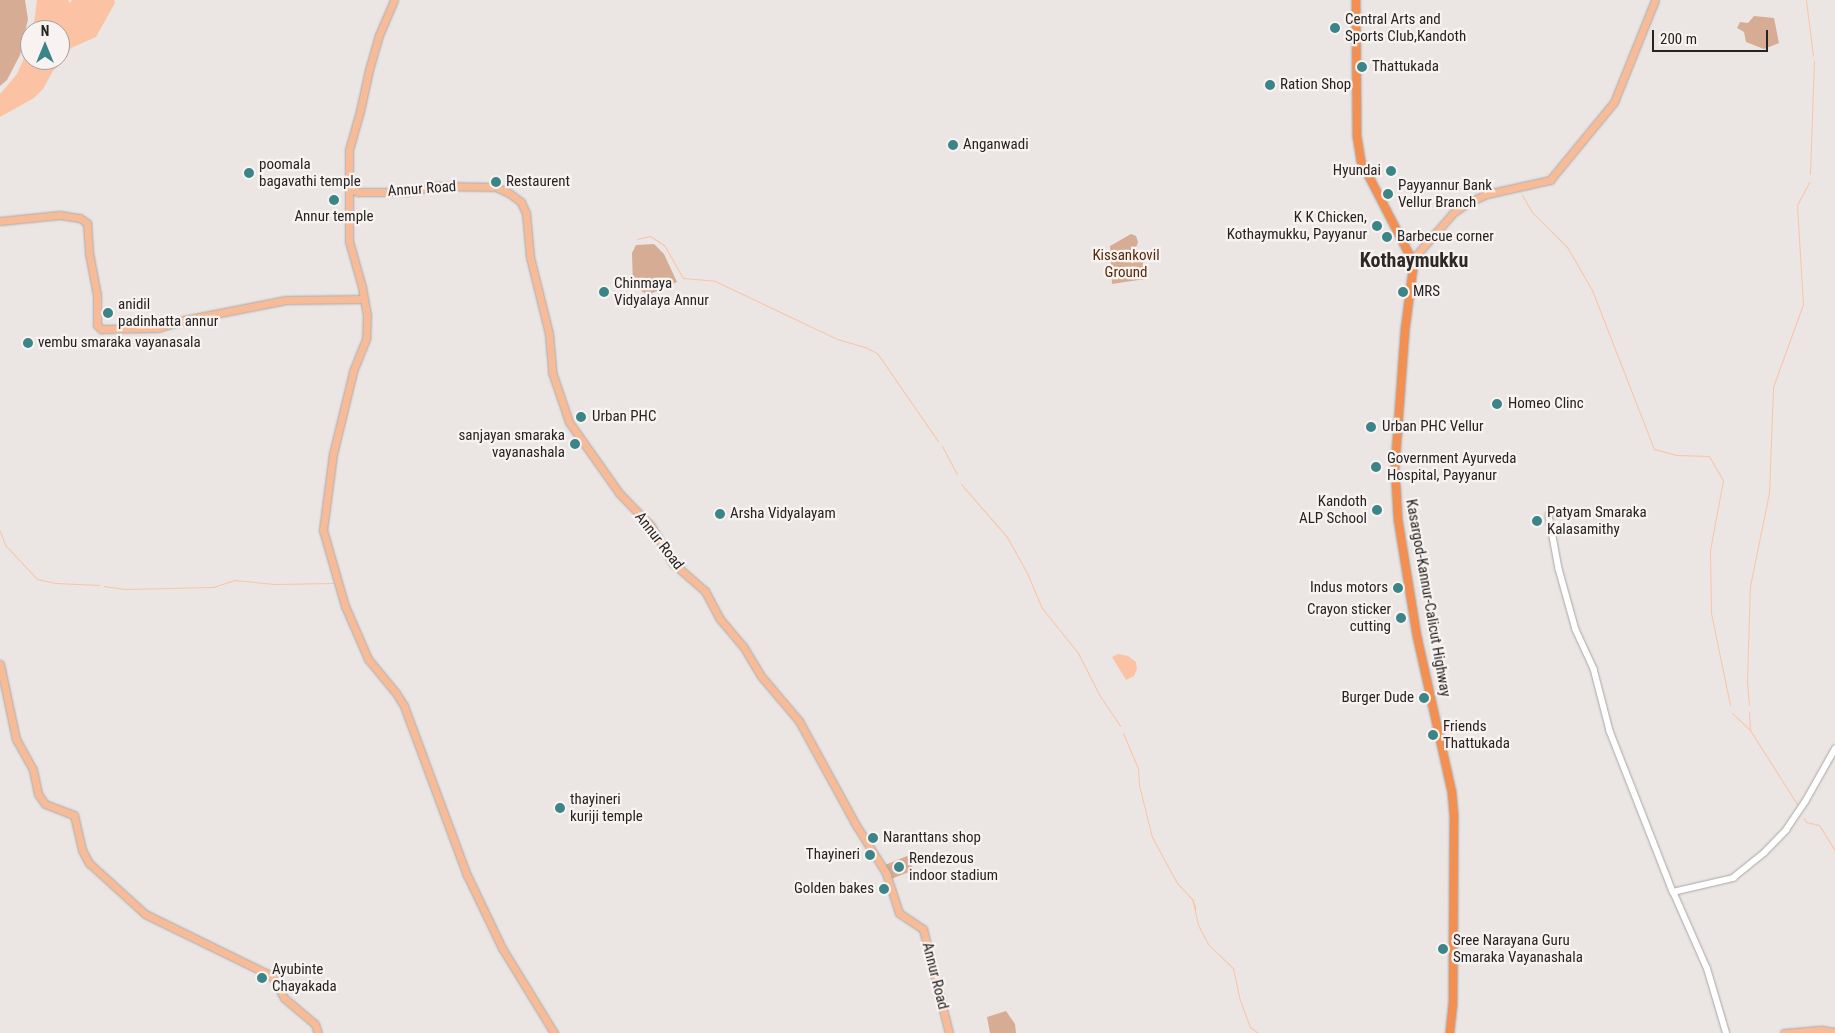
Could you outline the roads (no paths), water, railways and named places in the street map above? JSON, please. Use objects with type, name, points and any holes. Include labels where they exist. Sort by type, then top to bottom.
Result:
[{"type":"highway","points":[[1356,0],[1357,136],[1361,161],[1412,260]]},
{"type":"highway","name":"Kasargod-Kannur-Calicut Highway","points":[[1412,260],[1395,468],[1398,519],[1417,636],[1452,800],[1453,1003],[1450,1033]]},
{"type":"main road","points":[[394,0],[377,44],[349,150],[350,241],[364,299],[366,339],[353,372],[333,454],[322,530],[345,606],[368,658],[404,706],[467,876],[502,948],[554,1033]]},
{"type":"main road","points":[[1412,260],[1453,213],[1469,202],[1487,194],[1550,180],[1614,102],[1654,0]]},
{"type":"main road","name":"Annur Road","points":[[350,189],[358,192],[398,192],[438,186],[496,187],[509,193],[521,202],[526,214],[530,257],[549,334],[552,372],[569,422],[619,493],[651,526],[673,563],[705,591],[720,619],[743,646],[761,676],[799,721],[835,788],[886,872],[899,913],[923,929],[949,1033]]},
{"type":"main road","points":[[0,221],[60,215],[80,218],[87,223],[89,253],[97,296],[97,326],[101,329],[158,328],[184,320],[286,300],[364,299]]},
{"type":"main road","points":[[0,664],[16,739],[33,770],[38,794],[45,804],[74,815],[82,850],[89,863],[144,914],[268,974],[274,979],[284,998],[315,1024],[318,1033]]},
{"type":"main road","points":[[1784,1033],[1822,1030],[1835,1032]]},
{"type":"street","points":[[1548,515],[1559,569],[1576,630],[1594,669],[1610,731],[1673,892],[1707,969],[1726,1033]]},
{"type":"street","points":[[1673,892],[1733,878],[1764,853],[1786,830],[1805,802],[1835,749]]},
{"type":"waterway","points":[[1806,0],[1813,56]]},
{"type":"waterway","points":[[1810,174],[1814,61]]},
{"type":"waterway","points":[[1749,705],[1747,680],[1750,586],[1769,493],[1773,387],[1803,304],[1797,205],[1809,182]]},
{"type":"waterway","points":[[1522,195],[1532,212],[1567,247],[1592,290],[1654,449],[1677,455],[1709,456],[1723,480],[1710,550],[1711,613],[1730,705]]},
{"type":"waterway","points":[[637,239],[650,236],[664,245],[683,278],[715,281],[837,339],[865,347],[877,353],[938,441]]},
{"type":"waterway","points":[[942,446],[957,474]]},
{"type":"waterway","points":[[961,484],[1007,537],[1027,573],[1042,608],[1078,653],[1100,696],[1120,726]]},
{"type":"waterway","points":[[0,531],[5,545],[37,579],[56,583],[99,585]]},
{"type":"waterway","points":[[104,586],[125,589],[213,587],[234,580],[275,584],[333,583]]},
{"type":"waterway","points":[[1749,712],[1750,730],[1797,804]]},
{"type":"waterway","points":[[1732,713],[1750,730]]},
{"type":"waterway","points":[[1123,733],[1138,769],[1139,785],[1152,837],[1177,883],[1192,899],[1195,906],[1195,910],[1192,899]]},
{"type":"waterway","points":[[1804,818],[1806,822],[1819,825],[1835,851]]},
{"type":"waterway","points":[[1195,911],[1198,925],[1208,944],[1233,968],[1239,997],[1250,1027],[1258,1033]]},
{"type":"place","name":"Central Arts and Sports Club,Kandoth","points":[[1335,28]]},
{"type":"place","name":"Thattukada","points":[[1362,67]]},
{"type":"place","name":"Ration Shop","points":[[1270,85]]},
{"type":"place","name":"Anganwadi","points":[[953,145]]},
{"type":"place","name":"Hyundai","points":[[1391,171]]},
{"type":"place","name":"poomala bagavathi temple","points":[[249,173]]},
{"type":"place","name":"Restaurent","points":[[496,182]]},
{"type":"place","name":"Payyannur Bank Vellur Branch","points":[[1388,194]]},
{"type":"place","name":"Annur temple","points":[[334,200]]},
{"type":"place","name":"K K Chicken, Kothaymukku, Payyanur","points":[[1377,226]]},
{"type":"place","name":"Barbecue corner","points":[[1387,237]]},
{"type":"place","name":"Chinmaya Vidyalaya Annur","points":[[604,292]]},
{"type":"place","name":"MRS","points":[[1403,292]]},
{"type":"place","name":"anidil padinhatta annur","points":[[108,313]]},
{"type":"place","name":"vembu smaraka vayanasala","points":[[28,343]]},
{"type":"place","name":"Homeo Clinc","points":[[1497,404]]},
{"type":"place","name":"Urban PHC","points":[[581,417]]},
{"type":"place","name":"Urban PHC Vellur","points":[[1371,427]]},
{"type":"place","name":"sanjayan smaraka vayanashala","points":[[575,444]]},
{"type":"place","name":"Government Ayurveda Hospital, Payyanur","points":[[1376,467]]},
{"type":"place","name":"Kandoth ALP School","points":[[1377,510]]},
{"type":"place","name":"Arsha Vidyalayam","points":[[720,514]]},
{"type":"place","name":"Patyam Smaraka Kalasamithy","points":[[1537,521]]},
{"type":"place","name":"Indus motors","points":[[1398,588]]},
{"type":"place","name":"Crayon sticker cutting","points":[[1401,618]]},
{"type":"place","name":"Burger Dude","points":[[1424,698]]},
{"type":"place","name":"Friends Thattukada","points":[[1433,735]]},
{"type":"place","name":"thayineri kuriji temple","points":[[560,808]]},
{"type":"place","name":"Naranttans shop","points":[[873,838]]},
{"type":"place","name":"Thayineri","points":[[870,855]]},
{"type":"place","name":"Rendezous indoor stadium","points":[[899,867]]},
{"type":"place","name":"Golden bakes","points":[[884,889]]},
{"type":"place","name":"Sree Narayana Guru Smaraka Vayanashala","points":[[1443,949]]},
{"type":"place","name":"Ayubinte Chayakada","points":[[262,978]]},
{"type":"district","name":"Kothaymukku","points":[[1414,260]]},
{"type":"park label","name":"Kissankovil Ground","points":[[1126,264]]}]
